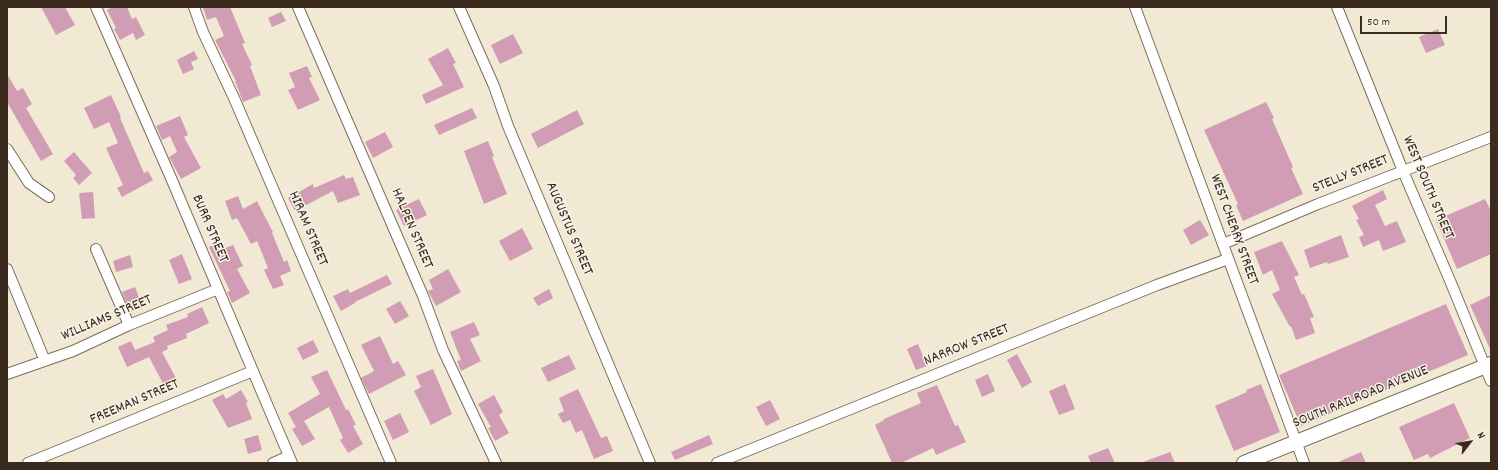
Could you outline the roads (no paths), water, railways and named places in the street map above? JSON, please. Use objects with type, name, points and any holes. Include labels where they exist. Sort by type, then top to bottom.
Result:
[{"type":"street","name":"BURR STREET","points":[[96,7],[290,460]]},
{"type":"street","name":"HIRAM STREET","points":[[194,7],[203,32],[240,113],[392,463]]},
{"type":"street","name":"HALPEN STREET","points":[[298,7],[420,289],[444,350],[496,463]]},
{"type":"street","name":"AUGUSTUS STREET","points":[[458,7],[494,86],[520,155],[650,463]]},
{"type":"street","name":"WEST CHERRY STREET","points":[[1135,7],[1304,463]]},
{"type":"street","name":"WEST SOUTH STREET","points":[[1337,7],[1403,171],[1488,365],[1491,381]]},
{"type":"street","name":"STELLY STREET","points":[[1223,244],[1318,204],[1491,137]]},
{"type":"street","points":[[7,149],[29,183],[48,197]]},
{"type":"street","points":[[96,249],[129,326]]},
{"type":"street","name":"NARROW STREET","points":[[717,463],[1150,288],[1228,259]]},
{"type":"street","points":[[7,269],[46,361]]},
{"type":"street","name":"WILLIAMS STREET","points":[[7,374],[73,351],[218,289]]},
{"type":"street","name":"SOUTH RAILROAD AVENUE","points":[[1244,463],[1488,365]]},
{"type":"street","name":"FREEMAN STREET","points":[[28,463],[253,371]]},
{"type":"street","points":[[273,463],[290,460]]}]
